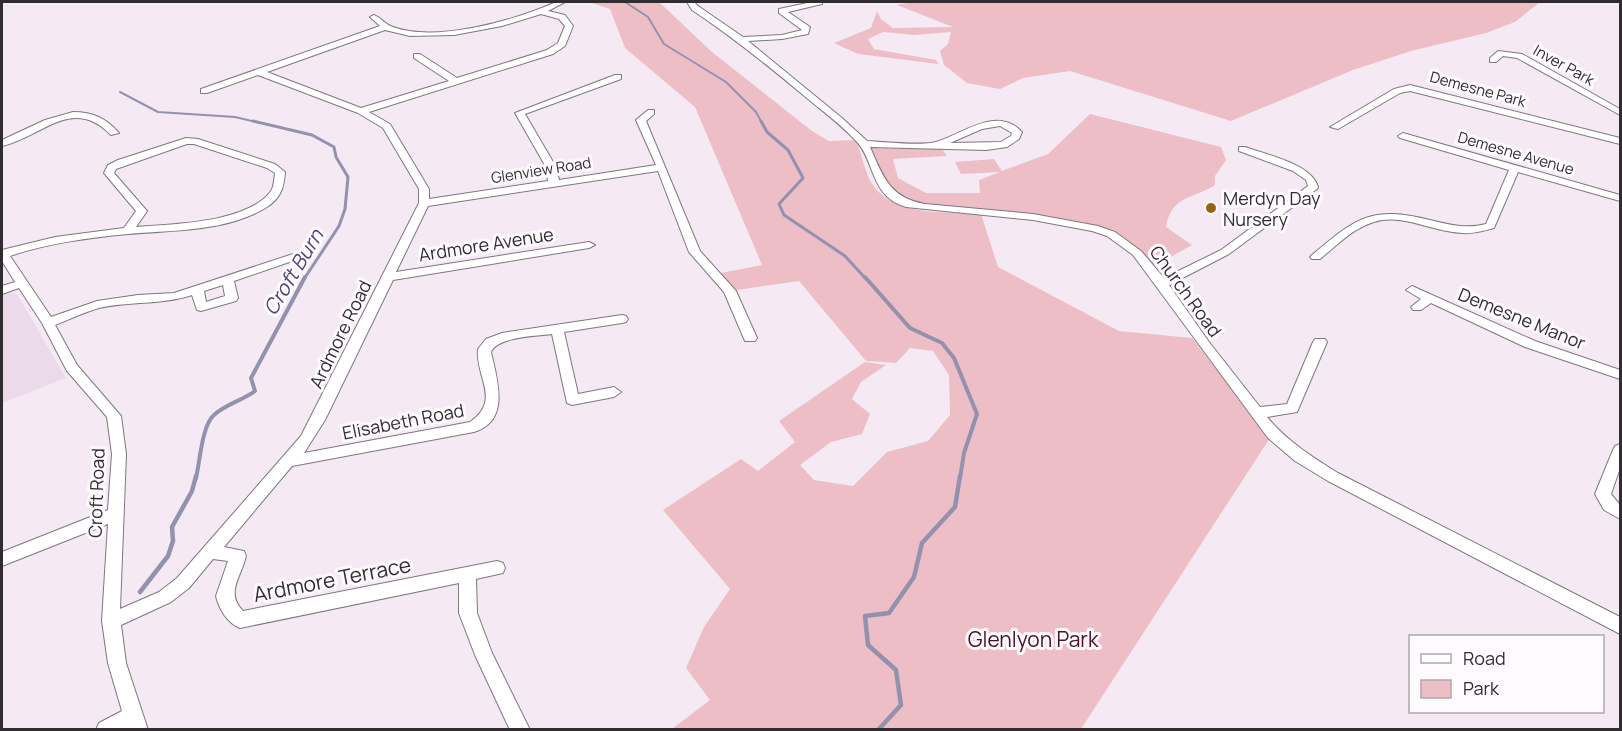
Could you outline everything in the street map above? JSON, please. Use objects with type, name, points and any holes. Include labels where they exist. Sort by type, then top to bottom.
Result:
[{"type":"street","points":[[374,17],[386,27],[406,33],[437,34],[511,22],[543,12],[561,2]]},
{"type":"street","name":"Church Road","points":[[691,2],[695,8],[741,39],[839,120],[864,144],[879,180],[896,198],[906,204],[1033,217],[1094,228],[1111,234],[1137,253],[1162,284],[1198,337],[1284,446],[1333,477],[1620,626]]},
{"type":"street","points":[[741,39],[782,37],[805,32],[807,29],[801,22],[782,11],[819,2]]},
{"type":"street","points":[[361,111],[543,55],[558,47],[569,31],[568,22],[559,15],[543,12]]},
{"type":"street","points":[[204,92],[386,27]]},
{"type":"street","name":"Inver Park","points":[[1493,60],[1501,53],[1519,56],[1620,112]]},
{"type":"street","points":[[417,56],[456,81]]},
{"type":"street","points":[[259,72],[361,111],[381,121],[392,131],[423,189],[424,203]]},
{"type":"street","points":[[554,183],[551,168],[520,113],[618,76]]},
{"type":"street","name":"Demesne Park","points":[[1335,127],[1397,90],[1410,88],[1620,141]]},
{"type":"street","points":[[651,112],[641,120],[695,252],[730,291],[750,338]]},
{"type":"street","points":[[2,143],[27,134],[49,120],[64,116],[93,117],[114,133]]},
{"type":"street","points":[[864,144],[986,147],[1004,144],[1016,137],[1017,132],[1014,128],[996,122],[938,145]]},
{"type":"street","name":"Demesne Avenue","points":[[1403,136],[1620,198]]},
{"type":"street","points":[[2,254],[52,241],[128,231],[194,227],[240,216],[273,196],[280,186],[280,172],[271,166],[191,140],[174,143],[122,162],[112,167],[109,173],[142,211],[128,231]]},
{"type":"street","points":[[1162,284],[1225,252],[1313,187],[1311,179],[1301,171],[1242,149]]},
{"type":"street","name":"Glenview Road","points":[[424,203],[662,167]]},
{"type":"street","points":[[1316,257],[1353,228],[1374,218],[1400,218],[1464,230],[1485,228],[1495,220],[1497,208],[1515,168]]},
{"type":"street","name":"Ardmore Road","points":[[111,621],[165,597],[183,582],[289,461],[318,420],[424,203]]},
{"type":"street","name":"Ardmore Avenue","points":[[389,276],[402,276],[589,245]]},
{"type":"street","name":"Croft Road","points":[[2,254],[48,323],[72,368],[114,416],[119,454],[111,621],[117,663],[136,722]]},
{"type":"street","points":[[48,323],[97,305],[175,297],[297,256]]},
{"type":"street","points":[[197,290],[201,307],[232,298],[228,280]]},
{"type":"street","points":[[2,290],[23,283]]},
{"type":"street","name":"Demesne Manor","points":[[1412,290],[1530,344],[1620,375]]},
{"type":"street","points":[[1417,307],[1430,298]]},
{"type":"street","name":"Elisabeth Road","points":[[289,461],[474,426],[489,416],[493,407],[484,352],[486,346],[502,337],[622,319]]},
{"type":"street","points":[[557,328],[572,400],[614,392]]},
{"type":"street","points":[[1257,413],[1292,408],[1320,342]]},
{"type":"street","points":[[1620,450],[1603,494],[1610,506],[1620,513]]},
{"type":"street","points":[[2,560],[116,514]]},
{"type":"street","name":"Ardmore Terrace","points":[[210,552],[238,556],[225,590],[227,608],[240,620],[497,568]]},
{"type":"street","points":[[467,575],[468,613],[484,655],[520,729]]},
{"type":"street","points":[[106,729],[136,722]]},
{"type":"shaded area","points":[[2,294],[17,294],[66,378],[2,403]]},
{"type":"green space","name":"Glenlyon Park","points":[[589,2],[659,2],[712,52],[812,131],[829,141],[856,140],[869,177],[875,188],[885,197],[897,204],[924,211],[981,214],[998,267],[1119,331],[1192,338],[1270,438],[1081,729],[672,729],[710,700],[686,668],[704,627],[730,589],[663,510],[741,459],[758,471],[795,442],[779,421],[865,362],[886,365],[861,382],[852,399],[870,414],[862,434],[831,442],[800,465],[814,480],[853,486],[887,452],[928,441],[950,415],[949,375],[933,351],[910,348],[896,363],[866,361],[799,281],[730,291],[716,274],[762,265],[695,107],[625,48],[610,9]]},
{"type":"green space","points":[[912,2],[1540,2],[1515,22],[1486,33],[1411,51],[1353,70],[1231,121],[1070,71],[1023,78],[1000,89],[967,83],[944,65],[940,51],[948,44],[951,32],[914,35],[883,32],[868,39],[874,49],[936,60],[939,64],[858,54],[834,43],[871,28],[877,11],[881,19],[893,28],[953,27],[897,5]]},
{"type":"green space","points":[[1090,114],[1221,147],[1226,160],[1215,176],[1215,185],[1178,203],[1166,227],[1192,245],[1154,266],[1114,230],[1052,218],[977,208],[916,204],[901,200],[881,177],[870,148],[942,149],[947,156],[893,159],[898,178],[926,193],[980,193],[979,180],[1000,172],[961,174],[955,162],[994,159],[1002,171],[1048,154]]},
{"type":"waterway","points":[[625,2],[648,17],[664,44],[726,82],[756,112],[762,123]]},
{"type":"waterway","name":"Croft Burn","points":[[120,92],[158,112],[235,117],[260,123]]},
{"type":"waterway","name":"Croft Burn","points":[[253,121],[312,135],[334,147],[336,157],[348,177],[345,209],[339,226],[304,279]]},
{"type":"waterway","points":[[761,121],[767,132],[788,150],[803,178],[779,204],[784,215],[845,256],[866,279]]},
{"type":"waterway","name":"Croft Burn","points":[[196,478],[204,435],[210,420],[223,408],[255,391],[251,378],[305,277]]},
{"type":"waterway","points":[[865,277],[910,328],[942,343],[954,358],[977,414],[964,453],[960,478]]},
{"type":"waterway","name":"Croft Burn","points":[[140,592],[168,556],[173,541],[172,527],[192,491],[196,476]]},
{"type":"waterway","points":[[878,730],[901,705],[896,670],[868,645],[865,616],[889,613],[914,577],[922,543],[955,507],[960,476]]},
{"type":"place","name":"Merdyn Day Nursery","points":[[1211,208]]}]
